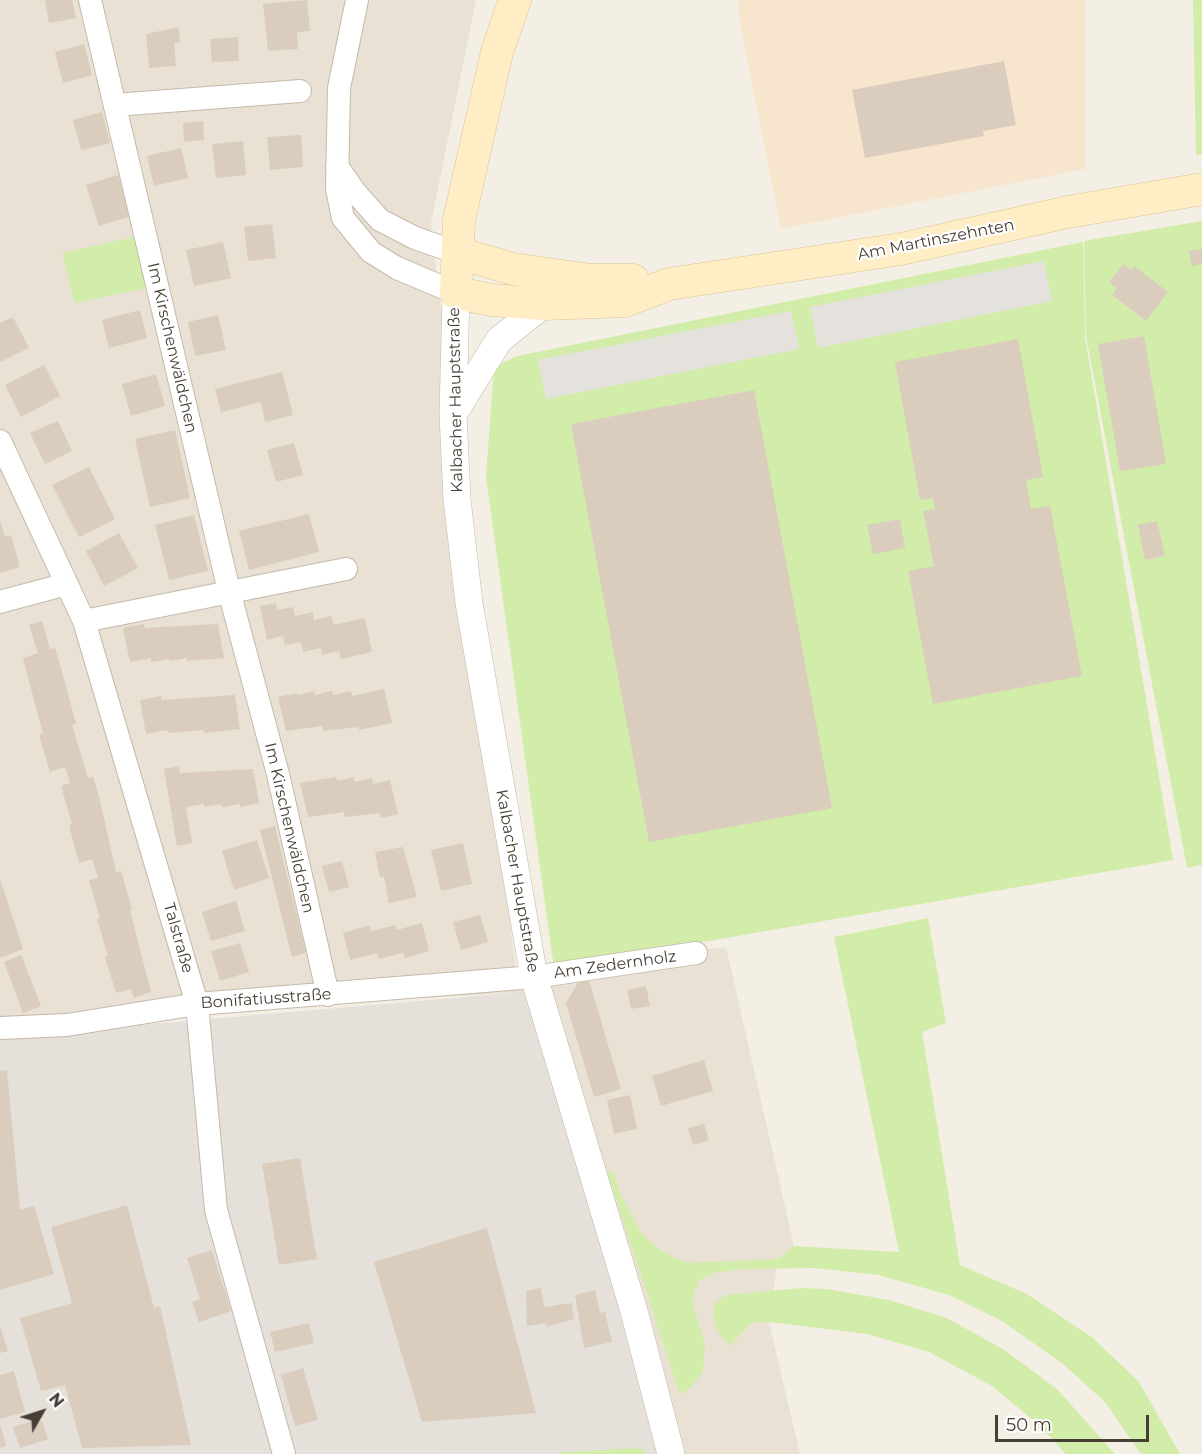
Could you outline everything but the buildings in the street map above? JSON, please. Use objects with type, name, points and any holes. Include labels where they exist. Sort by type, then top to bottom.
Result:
[{"type":"main road","name":"Kalbacher Hauptstraße","points":[[456,293],[459,220],[497,52],[515,0]]},
{"type":"main road","name":"Am Martinszehnten","points":[[456,293],[492,300],[544,304],[625,301],[669,284],[901,249],[1068,212],[1202,189]]},
{"type":"main road","name":"Am Martinszehnten","points":[[458,254],[500,267],[591,280],[631,280],[669,284]]},
{"type":"street","name":"Im Kirschenwäldchen","points":[[90,0],[229,591],[278,774],[328,995]]},
{"type":"street","name":"Kalbacher Hauptstraße","points":[[357,0],[339,88],[337,189],[343,218],[371,252],[397,268],[456,293],[453,414],[457,499],[469,603],[534,977],[634,1311],[671,1454]]},
{"type":"street","points":[[115,105],[300,91]]},
{"type":"street","points":[[337,166],[355,192],[380,220],[415,238],[458,254]]},
{"type":"street","points":[[453,414],[499,340],[544,304]]},
{"type":"street","name":"Talstraße","points":[[0,441],[84,621],[197,1004],[216,1210],[285,1454]]},
{"type":"street","points":[[84,621],[346,569]]},
{"type":"street","points":[[0,602],[67,584]]},
{"type":"street","name":"Am Zedernholz","points":[[534,977],[696,953]]},
{"type":"street","name":"Bonifatiusstraße","points":[[0,1028],[67,1025],[197,1004],[534,977]]},
{"type":"shaded area","points":[[0,0],[476,0],[431,223],[516,975],[726,947],[794,1246],[778,1259],[769,1322],[800,1454],[671,1454],[523,992],[0,1023]]},
{"type":"shaded area","points":[[738,0],[1085,0],[1085,169],[781,229],[740,25]]},
{"type":"shaded area","points":[[1044,261],[1052,301],[818,348],[810,307]]},
{"type":"shaded area","points":[[791,311],[799,349],[546,399],[538,360]]},
{"type":"shaded area","points":[[523,992],[664,1421],[671,1454],[0,1454],[0,1037]]},
{"type":"shaded area","points":[[446,1452],[560,1452],[561,1454],[447,1454]]},
{"type":"green space","points":[[1193,0],[1202,0],[1202,154],[1196,155]]},
{"type":"green space","points":[[1202,221],[1202,865],[1187,868],[1086,336],[1084,241]]},
{"type":"green space","points":[[134,237],[146,288],[75,303],[62,253]]},
{"type":"green space","points":[[1083,242],[1085,337],[1173,860],[554,968],[486,477],[494,367],[517,356]]},
{"type":"green space","points":[[928,918],[946,1023],[922,1032],[960,1265],[1027,1294],[1093,1338],[1139,1382],[1180,1454],[1141,1454],[1105,1402],[1063,1364],[1002,1321],[949,1295],[878,1275],[814,1268],[742,1269],[714,1273],[698,1281],[692,1302],[705,1345],[703,1371],[693,1385],[680,1395],[607,1171],[614,1173],[620,1193],[642,1234],[661,1251],[688,1263],[778,1259],[794,1246],[899,1252],[834,937]]},
{"type":"green space","points":[[801,1288],[827,1289],[889,1300],[947,1318],[1003,1349],[1057,1389],[1115,1454],[1066,1454],[1039,1425],[992,1386],[929,1352],[867,1334],[769,1322],[752,1322],[730,1346],[718,1332],[713,1316],[714,1305],[726,1295]]},
{"type":"green space","points":[[642,1448],[644,1454],[561,1454],[560,1452]]}]
